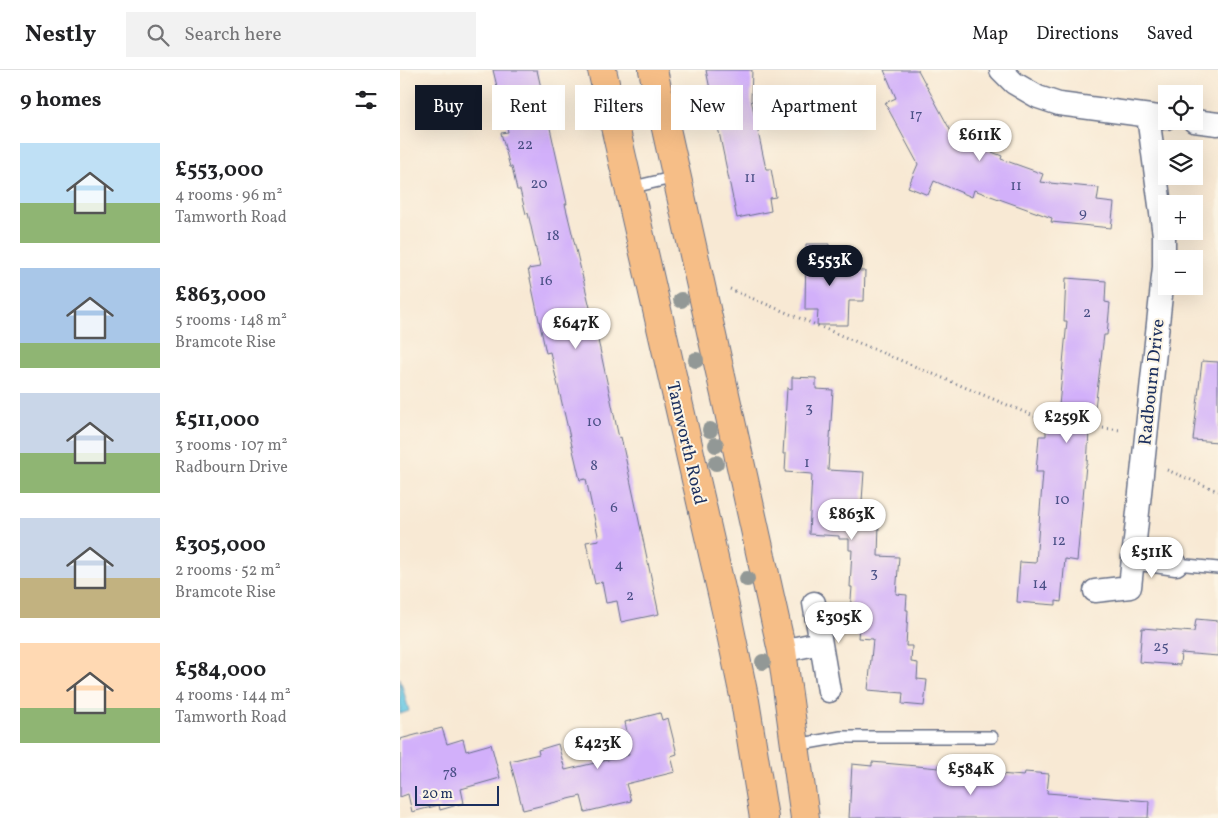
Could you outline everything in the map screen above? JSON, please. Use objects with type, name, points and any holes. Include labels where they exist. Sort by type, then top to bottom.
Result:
[{"type":"main road","name":"Tamworth Road","points":[[602,70],[727,615],[745,701],[764,818]]},
{"type":"main road","points":[[653,70],[782,651],[805,818]]},
{"type":"street","points":[[1001,70],[1014,83],[1038,97],[1059,104],[1157,117]]},
{"type":"street","name":"Radbourn Drive","points":[[1095,591],[1130,587],[1164,267],[1157,117]]},
{"type":"street","points":[[1203,122],[1218,124]]},
{"type":"street","points":[[1133,558],[1176,564]]},
{"type":"street","points":[[814,603],[829,691]]},
{"type":"street","points":[[782,651],[820,643]]},
{"type":"lane","points":[[628,188],[676,177]]},
{"type":"lane","points":[[1176,564],[1218,568]]},
{"type":"lane","points":[[796,745],[841,737],[992,737]]},
{"type":"path","points":[[699,276],[1048,422],[1146,432]]},
{"type":"path","points":[[1143,460],[1218,491]]},
{"type":"water","points":[[400,678],[409,711],[400,714]]},
{"type":"building","points":[[493,70],[537,70],[540,85],[497,85]]},
{"type":"building","points":[[706,70],[752,70],[753,130],[758,130],[766,169],[771,169],[776,197],[769,198],[771,211],[737,218],[719,130],[743,130],[743,85],[709,85]]},
{"type":"building","points":[[884,70],[918,70],[954,137],[1002,156],[1001,159],[1043,174],[1040,182],[1099,188],[1097,201],[1114,203],[1111,228],[1051,222],[1052,218],[974,190],[972,197],[934,181],[928,195],[908,187],[918,164],[885,103],[896,98]]},
{"type":"building","points":[[508,130],[550,130],[567,204],[565,204],[619,438],[621,437],[659,614],[621,622],[617,601],[606,603],[602,582],[595,584],[586,542],[599,540],[586,479],[580,480],[550,352],[546,353],[528,269],[540,267],[528,213],[526,214],[520,190],[517,190],[501,133],[508,132]]},
{"type":"building","points":[[806,244],[829,244],[829,260],[837,260],[837,270],[865,271],[864,301],[849,301],[848,325],[817,325],[818,310],[805,310]]},
{"type":"building","points":[[1066,278],[1106,281],[1105,302],[1110,303],[1107,335],[1104,335],[1094,416],[1090,415],[1077,561],[1065,559],[1061,602],[1056,601],[1056,605],[1017,602],[1020,562],[1036,563],[1043,472],[1036,472],[1039,436],[1046,436],[1046,426],[1057,427],[1067,321],[1064,321]]},
{"type":"building","points":[[1202,361],[1218,362],[1218,442],[1193,440]]},
{"type":"building","points":[[792,377],[816,378],[816,389],[833,390],[828,470],[864,472],[862,501],[869,502],[868,522],[879,523],[878,556],[899,557],[896,594],[907,595],[906,646],[912,646],[911,662],[918,663],[917,679],[927,680],[924,706],[902,704],[903,693],[868,690],[873,639],[858,638],[859,626],[849,625],[852,550],[849,550],[849,539],[839,539],[839,536],[809,534],[812,474],[785,472],[786,454],[783,454],[787,388],[792,389]]},
{"type":"building","points":[[1196,619],[1218,621],[1218,656],[1181,653],[1180,665],[1139,662],[1142,628],[1194,632]]},
{"type":"building","points":[[660,713],[662,720],[668,718],[677,754],[671,756],[675,772],[626,784],[631,801],[585,812],[581,796],[523,810],[510,761],[539,754],[538,750],[558,744],[565,770],[629,755],[625,742],[629,741],[625,722]]},
{"type":"building","points":[[442,728],[447,744],[463,739],[466,751],[491,744],[500,778],[461,789],[464,803],[440,810],[439,805],[412,812],[408,794],[400,797],[400,739]]},
{"type":"building","points":[[872,762],[939,768],[939,763],[963,766],[962,771],[1024,776],[1025,772],[1049,774],[1047,793],[1149,801],[1148,818],[849,818],[852,764],[872,766]]}]
